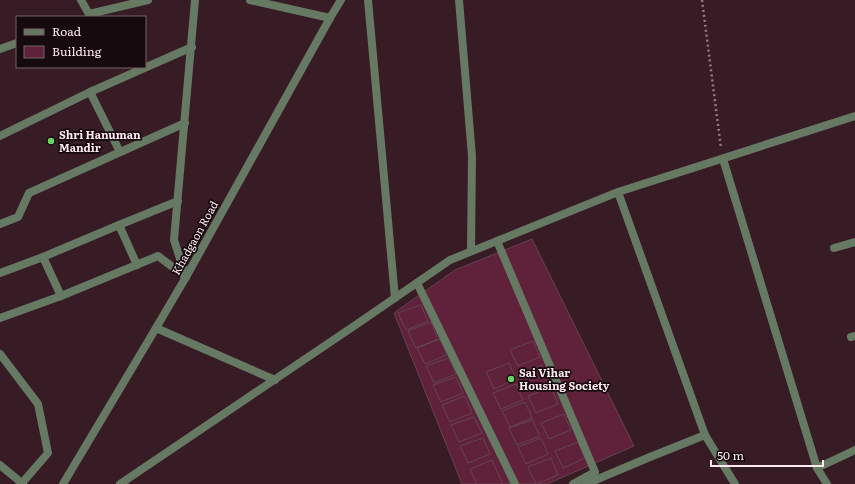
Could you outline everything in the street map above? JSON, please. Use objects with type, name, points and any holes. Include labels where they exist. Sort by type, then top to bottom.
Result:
[{"type":"street","points":[[81,0],[86,16],[148,0]]},
{"type":"street","points":[[186,277],[174,240],[195,0]]},
{"type":"street","points":[[250,0],[330,18]]},
{"type":"street","name":"Khadgaon Road","points":[[63,484],[186,277],[340,0]]},
{"type":"street","points":[[368,0],[395,298]]},
{"type":"street","points":[[459,0],[472,156],[470,251]]},
{"type":"street","points":[[0,49],[16,43]]},
{"type":"street","points":[[146,67],[192,47]]},
{"type":"street","points":[[0,136],[90,92],[144,68]]},
{"type":"street","points":[[90,92],[120,152]]},
{"type":"street","points":[[120,484],[450,260],[618,192],[855,116]]},
{"type":"street","points":[[0,224],[18,216],[29,193],[185,122]]},
{"type":"street","points":[[722,159],[817,468],[827,484]]},
{"type":"street","points":[[618,192],[705,435],[735,484]]},
{"type":"street","points":[[0,273],[178,202]]},
{"type":"street","points":[[119,225],[137,265]]},
{"type":"street","points":[[497,241],[595,472],[573,484]]},
{"type":"street","points":[[834,248],[855,242]]},
{"type":"street","points":[[0,318],[61,296],[158,256],[186,277]]},
{"type":"street","points":[[43,257],[61,296]]},
{"type":"street","points":[[417,283],[515,484]]},
{"type":"street","points":[[156,328],[275,380]]},
{"type":"street","points":[[0,354],[38,404],[48,453],[22,484],[0,465]]},
{"type":"street","points":[[586,484],[705,435]]},
{"type":"street","points":[[817,468],[855,450]]},
{"type":"path","points":[[702,0],[722,159]]},
{"type":"building","name":"Sai Vihar Housing Society","points":[[532,239],[634,446],[547,484],[462,484],[394,313],[455,270]]},
{"type":"building","points":[[421,305],[428,321],[406,330],[398,313]]},
{"type":"building","points":[[431,322],[438,339],[416,348],[408,331]]},
{"type":"building","points":[[440,339],[447,355],[425,364],[417,348]]},
{"type":"building","points":[[533,341],[540,357],[518,366],[510,350]]},
{"type":"building","points":[[449,358],[456,374],[434,383],[426,366]]},
{"type":"building","points":[[509,363],[516,379],[494,389],[486,372]]},
{"type":"building","points":[[542,365],[549,381],[527,390],[519,374]]},
{"type":"building","points":[[456,377],[463,393],[441,402],[433,385]]},
{"type":"building","points":[[516,384],[523,400],[501,409],[493,393]]},
{"type":"building","points":[[551,387],[558,404],[536,413],[528,396]]},
{"type":"building","points":[[465,396],[472,413],[450,422],[442,405]]},
{"type":"building","points":[[525,402],[532,418],[510,427],[502,411]]},
{"type":"building","points":[[564,414],[571,430],[549,439],[541,423]]},
{"type":"building","points":[[474,417],[482,433],[459,442],[451,425]]},
{"type":"building","points":[[532,420],[540,436],[517,445],[509,428]]},
{"type":"building","points":[[483,438],[490,454],[468,463],[460,446]]},
{"type":"building","points":[[541,438],[548,454],[526,464],[518,447]]},
{"type":"building","points":[[578,442],[585,458],[563,468],[555,451]]},
{"type":"building","points":[[551,458],[558,475],[536,484],[528,467]]},
{"type":"building","points":[[492,460],[503,484],[477,484],[470,469]]},
{"type":"place","name":"Shri Hanuman Mandir","points":[[51,141]]},
{"type":"place","name":"Sai Vihar Housing Society","points":[[511,379]]}]
